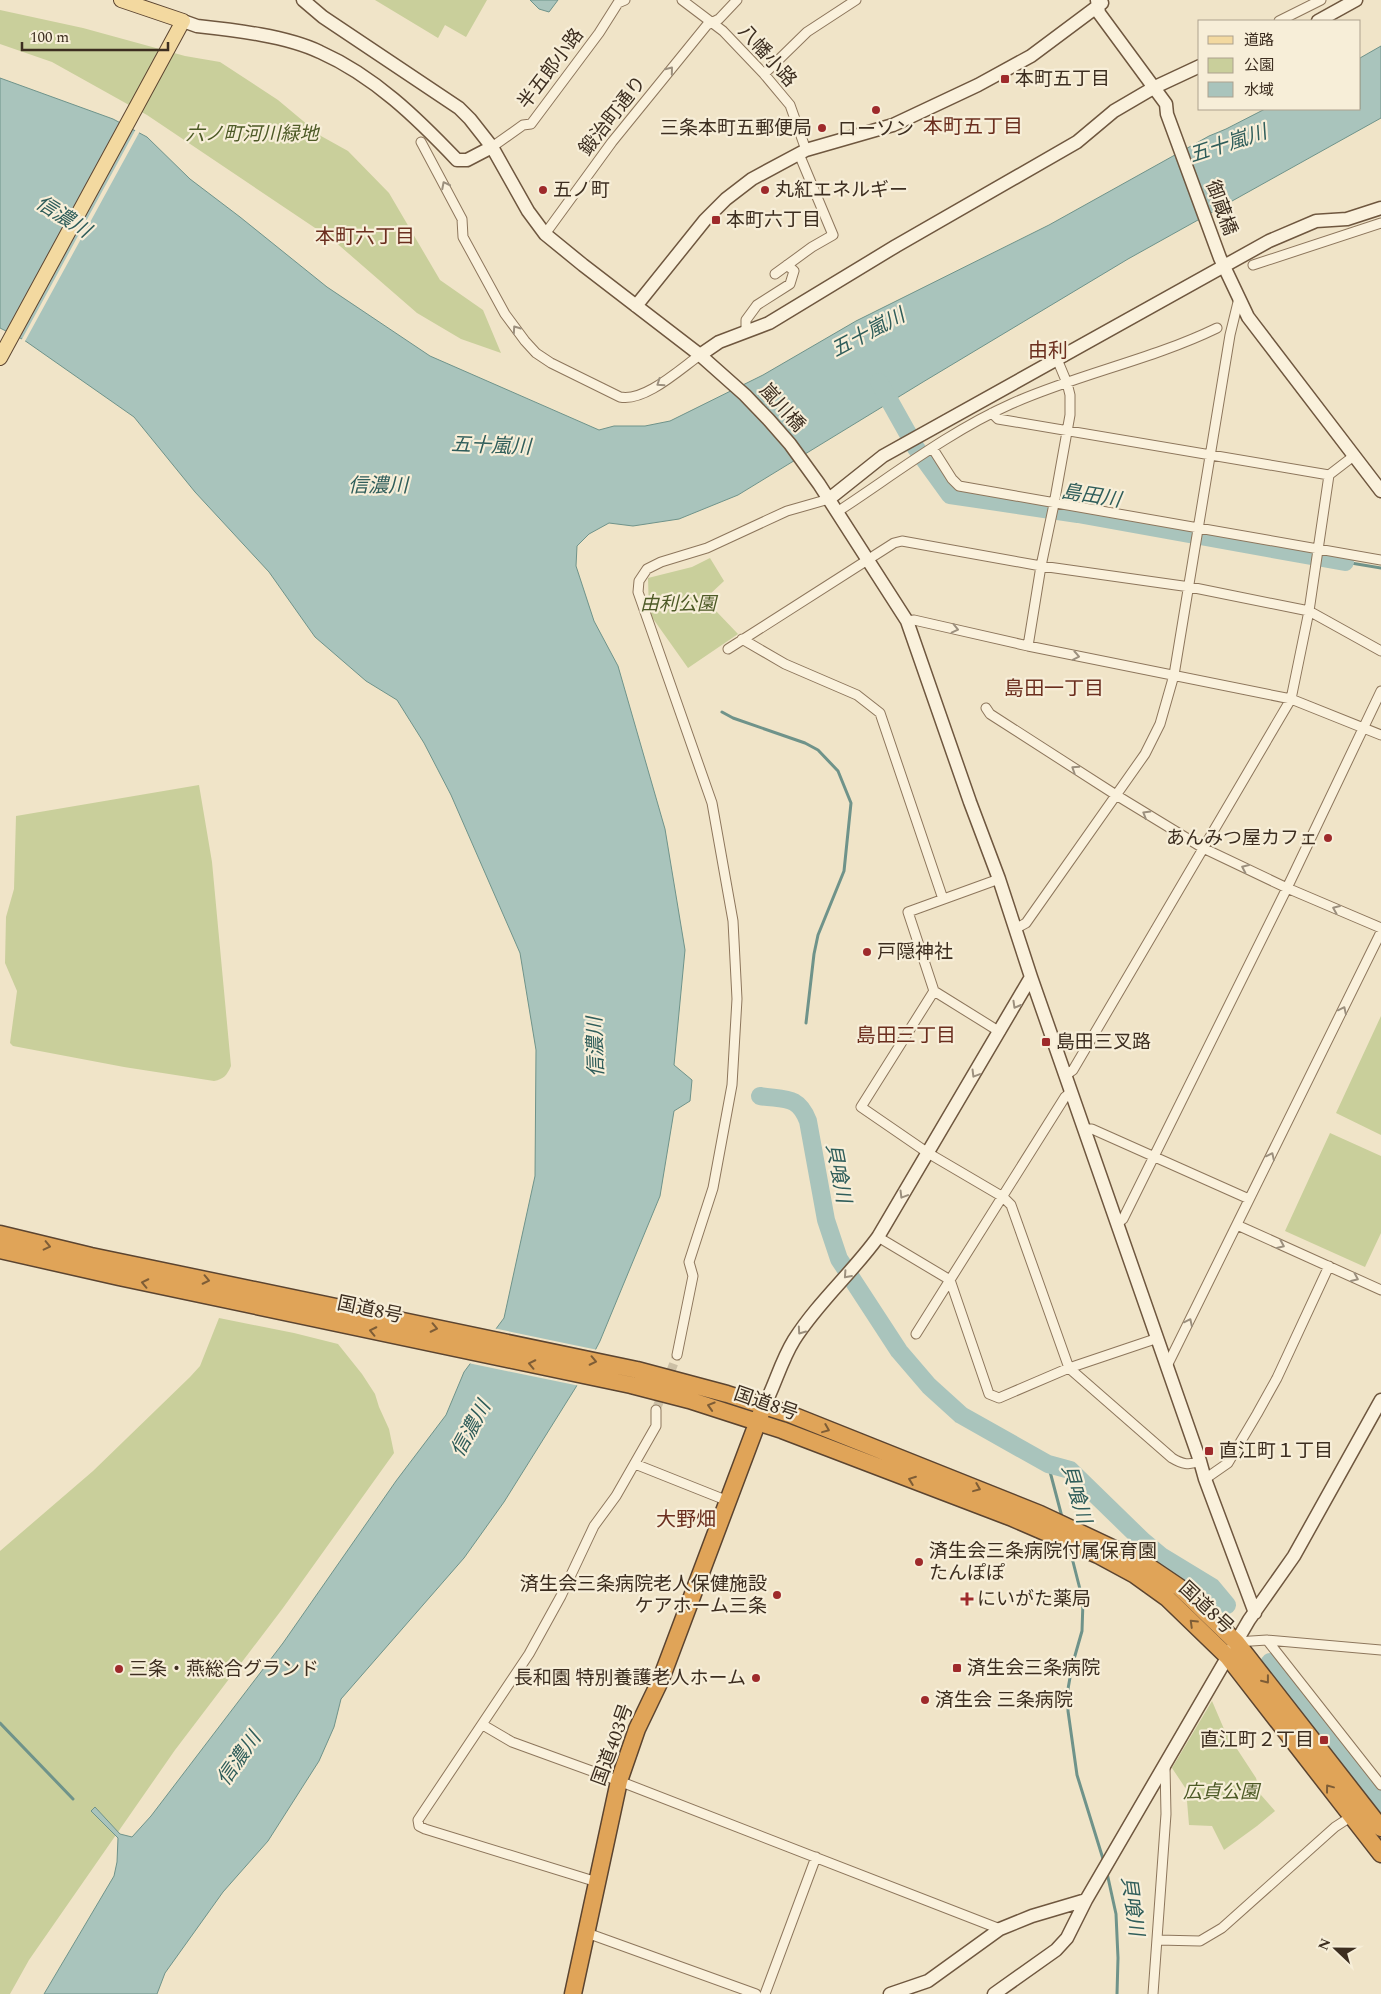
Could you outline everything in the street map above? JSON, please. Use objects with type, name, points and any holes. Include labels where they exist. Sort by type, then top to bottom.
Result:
[{"type":"highway","name":"国道8号","points":[[0,1234],[90,1256],[634,1378],[689,1400],[758,1422],[1010,1517],[1039,1530],[1142,1562],[1179,1587],[1236,1642],[1381,1828]]},
{"type":"highway","name":"国道8号","points":[[0,1250],[85,1270],[634,1378],[711,1389],[792,1415],[1040,1514],[1098,1547],[1167,1598],[1228,1657],[1381,1854]]},
{"type":"highway","name":"国道403号","points":[[573,1994],[619,1781],[637,1729],[661,1679],[764,1406]]},
{"type":"main road","points":[[0,358],[181,26],[121,0]]},
{"type":"street","name":"嵐川橋","points":[[303,0],[323,17],[459,108],[492,147],[528,211],[545,234],[700,355],[745,395],[790,444],[819,484],[907,621],[999,879],[1031,977],[1158,1338],[1205,1480],[1254,1613]]},
{"type":"street","name":"半五郎小路","points":[[492,147],[523,125],[531,124],[599,32],[618,3],[625,0]]},
{"type":"street","name":"八幡小路","points":[[682,0],[723,30],[790,105],[803,152],[833,235],[787,265]]},
{"type":"street","name":"鍛治町通り","points":[[545,234],[612,142],[707,25],[719,19],[737,0]]},
{"type":"street","points":[[1281,20],[1321,0]]},
{"type":"street","points":[[1320,20],[1356,0]]},
{"type":"street","points":[[764,74],[807,32],[854,1]]},
{"type":"street","points":[[636,306],[706,220],[726,199],[752,179],[803,152],[893,125],[978,85],[1031,56],[1100,2]]},
{"type":"street","name":"御蔵橋","points":[[1100,2],[1099,13],[1166,104],[1167,114],[1222,262],[1248,317],[1381,491]]},
{"type":"street","points":[[181,26],[197,26],[291,42],[320,51],[378,88],[413,114],[458,160],[467,160],[492,147]]},
{"type":"street","points":[[422,142],[462,219],[463,237],[509,320],[525,341],[536,353],[551,363],[627,399],[636,397],[657,386],[718,342],[769,323],[896,246],[1077,142],[1114,111],[1155,87],[1198,67]]},
{"type":"street","points":[[678,1355],[693,1276],[689,1262],[713,1188],[732,1085],[737,999],[734,931],[712,803],[638,592],[639,581],[646,569],[661,562],[707,548],[787,511],[829,499],[883,456],[1057,359],[1222,262],[1304,225],[1328,219],[1347,219],[1381,208]]},
{"type":"street","points":[[1253,265],[1381,223]]},
{"type":"street","points":[[746,331],[746,320],[757,306],[790,284],[794,271],[787,265],[775,274]]},
{"type":"street","points":[[1015,930],[1026,923],[1145,754],[1160,724],[1174,675],[1230,335],[1239,298]]},
{"type":"street","points":[[837,512],[933,449],[1012,403],[1187,342],[1217,328]]},
{"type":"street","points":[[1028,646],[1041,566],[1068,430],[1070,395],[1057,359]]},
{"type":"street","points":[[992,413],[998,418],[1329,475]]},
{"type":"street","points":[[933,449],[952,479],[959,486],[1199,530],[1381,560]]},
{"type":"street","points":[[1066,1075],[1073,1070],[1291,699],[1309,611],[1329,475],[1355,455]]},
{"type":"street","points":[[728,649],[894,543],[902,541],[1041,566],[1190,587],[1309,611],[1381,651]]},
{"type":"street","points":[[907,621],[914,620],[1028,646],[1291,699],[1381,734]]},
{"type":"street","points":[[742,639],[785,664],[857,695],[880,713],[942,899]]},
{"type":"street","points":[[1118,1223],[1123,1219],[1287,888],[1381,691]]},
{"type":"street","points":[[986,708],[990,714],[1203,848],[1287,888],[1381,928]]},
{"type":"street","points":[[999,879],[908,912],[934,991],[1000,1032]]},
{"type":"street","points":[[1167,1366],[1381,932]]},
{"type":"street","points":[[764,1406],[794,1340],[817,1307],[861,1260],[878,1236],[1031,977]]},
{"type":"street","points":[[934,991],[861,1107],[928,1153],[1003,1197],[1011,1205],[1069,1368],[1172,1458],[1181,1464],[1192,1465],[1200,1461]]},
{"type":"street","points":[[916,1334],[1065,1097],[1072,1092]]},
{"type":"street","points":[[1084,1129],[1092,1129],[1249,1200]]},
{"type":"street","points":[[1237,1225],[1381,1290]]},
{"type":"street","points":[[878,1236],[950,1280],[988,1394],[999,1398],[1069,1368],[1158,1338]]},
{"type":"street","points":[[1205,1480],[1228,1464],[1257,1414],[1277,1378],[1329,1266]]},
{"type":"street","points":[[994,1994],[1056,1950],[1067,1938],[1087,1898],[1236,1642],[1294,1556],[1381,1402]]},
{"type":"street","points":[[597,1882],[419,1826],[418,1820],[529,1654],[561,1596],[594,1526],[616,1496],[656,1426],[656,1410]]},
{"type":"street","points":[[635,1464],[728,1501]]},
{"type":"street","points":[[1236,1642],[1267,1640],[1381,1650]]},
{"type":"street","points":[[1267,1640],[1381,1785]]},
{"type":"street","points":[[483,1725],[512,1742],[619,1781],[1000,1930]]},
{"type":"street","points":[[1153,1994],[1166,1814],[1165,1766]]},
{"type":"street","points":[[1158,1940],[1200,1941],[1222,1928],[1336,1827],[1352,1816]]},
{"type":"street","points":[[765,1994],[816,1857]]},
{"type":"street","points":[[890,1994],[928,1981],[1000,1930],[1032,1916],[1087,1898]]},
{"type":"street","points":[[587,1933],[756,1994]]},
{"type":"green space","points":[[375,0],[487,0],[466,37],[445,25],[438,38]]},
{"type":"green space","name":"六ノ町河川緑地","points":[[0,10],[83,28],[185,56],[220,62],[278,100],[321,136],[348,151],[389,193],[440,280],[483,310],[501,353],[461,339],[417,313],[333,240],[147,115],[52,62],[0,44]]},
{"type":"green space","name":"由利公園","points":[[710,558],[724,581],[707,597],[716,611],[738,634],[688,668],[649,613],[648,578],[692,567]]},
{"type":"green space","points":[[199,785],[212,862],[231,1066],[226,1074],[223,1078],[214,1081],[124,1067],[13,1046],[10,1043],[17,991],[5,963],[6,917],[14,889],[16,816]]},
{"type":"green space","points":[[1381,1016],[1381,1135],[1336,1113]]},
{"type":"green space","points":[[1330,1133],[1381,1156],[1381,1233],[1365,1267],[1285,1231]]},
{"type":"green space","name":"三条・燕総合グランド","points":[[219,1318],[338,1344],[375,1394],[389,1429],[394,1453],[283,1608],[175,1750],[29,1960],[10,1994],[0,1994],[0,1551],[93,1471],[190,1377],[200,1366]]},
{"type":"green space","name":"広貞公園","points":[[1212,1701],[1224,1729],[1256,1778],[1261,1795],[1275,1811],[1224,1850],[1212,1826],[1189,1825],[1186,1789],[1172,1768]]},
{"type":"water","points":[[530,0],[558,0],[549,12],[539,9]]},
{"type":"water","name":"信濃川","points":[[1381,46],[1381,118],[1128,259],[738,495],[679,519],[633,526],[609,523],[589,534],[577,546],[576,566],[594,621],[618,666],[665,829],[685,950],[674,1065],[692,1080],[690,1101],[674,1111],[660,1196],[600,1341],[576,1387],[504,1502],[464,1558],[341,1699],[334,1727],[319,1761],[268,1841],[223,1892],[165,1973],[157,1994],[44,1994],[114,1876],[117,1862],[118,1838],[91,1811],[95,1807],[120,1834],[132,1837],[151,1816],[283,1643],[396,1481],[446,1415],[464,1372],[504,1318],[535,1176],[536,1050],[520,953],[451,795],[424,743],[397,700],[366,681],[315,637],[269,572],[195,492],[134,417],[24,340],[0,328],[0,78],[113,119],[147,137],[190,179],[327,287],[430,356],[599,430],[614,426],[645,426],[670,421],[763,375],[856,321],[1049,225],[1209,136],[1263,110],[1361,110],[1361,57]]},
{"type":"pier","points":[[136,129],[140,131],[24,343],[21,341]]},
{"type":"pier","points":[[493,1328],[598,1350],[580,1386],[468,1363]]},
{"type":"waterway","name":"島田川","points":[[879,382],[916,448],[950,495],[1078,514],[1345,562]]},
{"type":"waterway","name":"島田川","points":[[1345,562],[1381,568]]},
{"type":"waterway","points":[[722,712],[733,718],[805,743],[818,750],[838,771],[851,803],[844,871],[818,935],[806,1023]]},
{"type":"waterway","name":"貝喰川","points":[[760,1096],[790,1100],[800,1107],[804,1113],[808,1121],[826,1220],[839,1259],[899,1351],[929,1386],[961,1415],[1048,1464],[1070,1470],[1143,1541],[1161,1556],[1212,1587],[1227,1605]]},
{"type":"waterway","name":"貝喰川","points":[[1048,1464],[1062,1517]]},
{"type":"waterway","name":"貝喰川","points":[[1070,1550],[1083,1601],[1082,1631],[1072,1666],[1068,1689],[1068,1711],[1077,1775],[1104,1862]]},
{"type":"waterway","points":[[1270,1662],[1381,1803]]},
{"type":"waterway","points":[[0,1723],[73,1799]]},
{"type":"waterway","name":"貝喰川","points":[[1107,1873],[1116,1914],[1117,1994]]},
{"type":"tunnel","points":[[656,1410],[677,1355]]},
{"type":"place","name":"本町五丁目","points":[[1005,79]]},
{"type":"place","name":"ローソン","points":[[876,110]]},
{"type":"place","name":"三条本町五郵便局","points":[[822,128]]},
{"type":"place","name":"五ノ町","points":[[543,190]]},
{"type":"place","name":"丸紅エネルギー","points":[[765,190]]},
{"type":"place","name":"本町六丁目","points":[[716,220]]},
{"type":"place","name":"あんみつ屋カフェ","points":[[1328,838]]},
{"type":"place","name":"戸隠神社","points":[[867,952]]},
{"type":"place","name":"島田三叉路","points":[[1046,1042]]},
{"type":"place","name":"直江町１丁目","points":[[1209,1451]]},
{"type":"place","name":"済生会三条病院付属保育園 たんぽぽ","points":[[919,1562]]},
{"type":"place","name":"済生会三条病院老人保健施設 ケアホーム三条","points":[[777,1595]]},
{"type":"place","name":"にいがた薬局","points":[[967,1599]]},
{"type":"place","name":"済生会三条病院","points":[[957,1668]]},
{"type":"place","name":"三条・燕総合グランド","points":[[119,1669]]},
{"type":"place","name":"長和園 特別養護老人ホーム","points":[[756,1678]]},
{"type":"place","name":"済生会 三条病院","points":[[925,1700]]},
{"type":"place","name":"直江町２丁目","points":[[1324,1740]]},
{"type":"district","name":"本町五丁目","points":[[973,127]]},
{"type":"district","name":"本町六丁目","points":[[365,237]]},
{"type":"district","name":"由利","points":[[1048,351]]},
{"type":"district","name":"島田一丁目","points":[[1054,689]]},
{"type":"district","name":"島田三丁目","points":[[906,1036]]},
{"type":"district","name":"大野畑","points":[[686,1520]]},
{"type":"water label","name":"五十嵐川","points":[[1228,144]]},
{"type":"water label","name":"五十嵐川","points":[[868,333]]},
{"type":"water label","name":"五十嵐川","points":[[491,446]]}]
